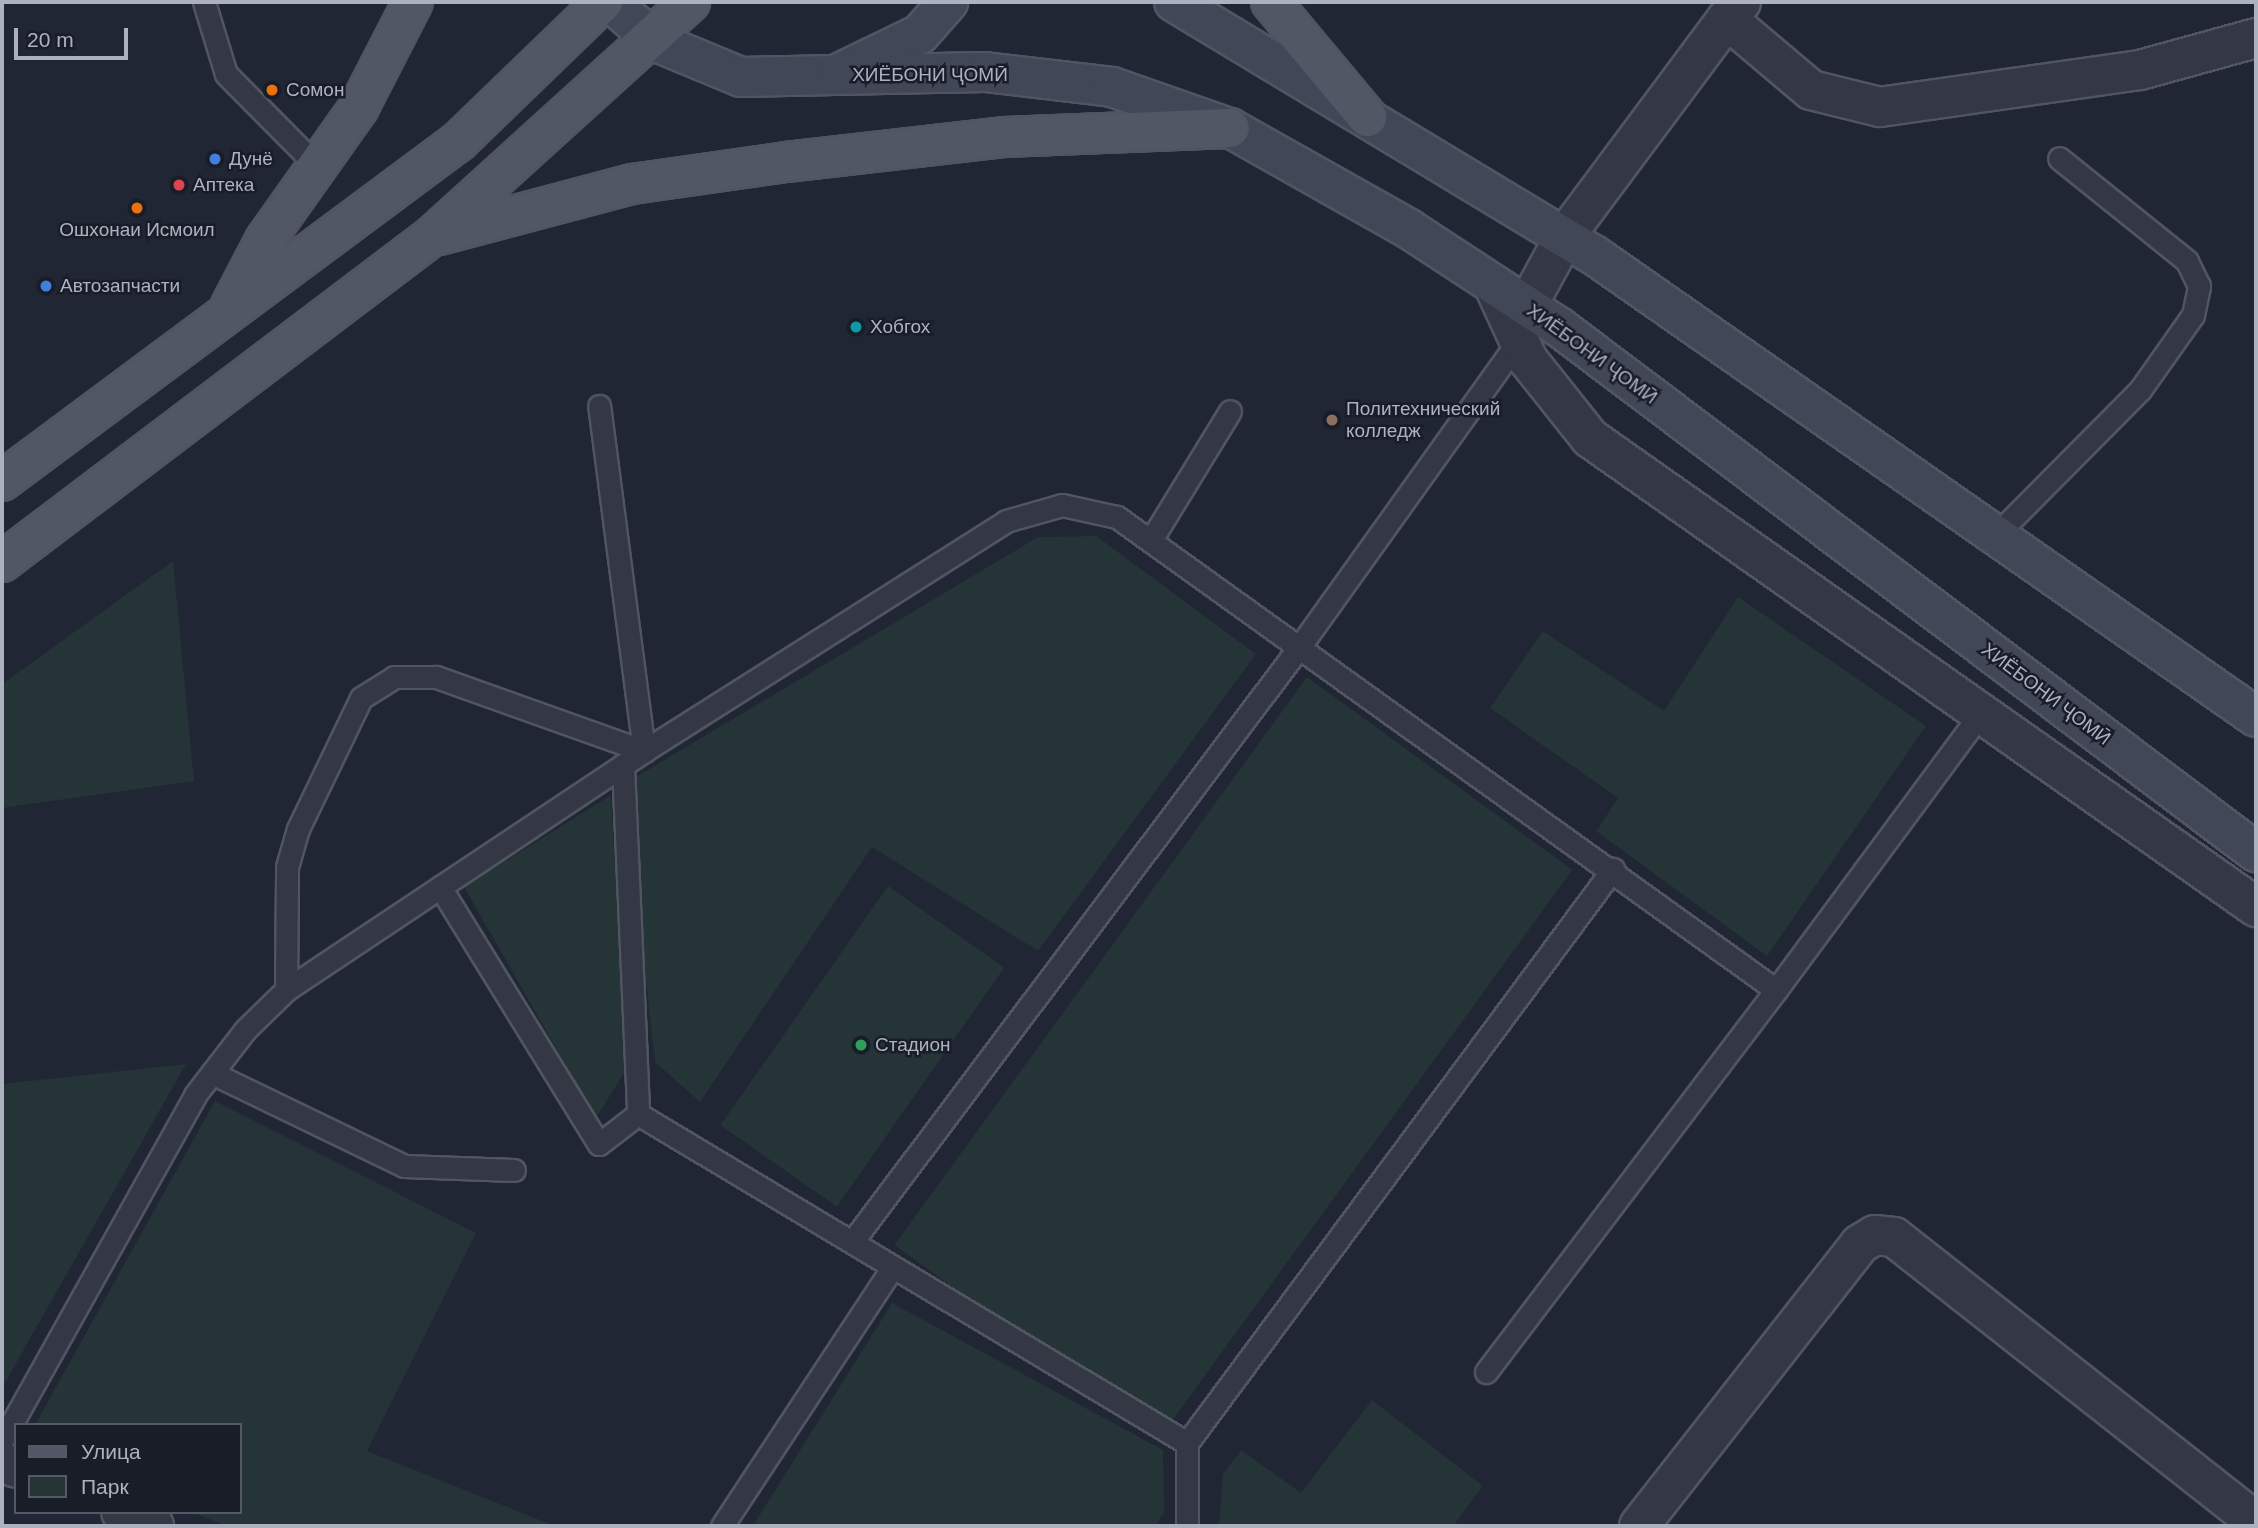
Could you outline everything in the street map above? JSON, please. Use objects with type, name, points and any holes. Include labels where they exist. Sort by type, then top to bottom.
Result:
[{"type":"main road","points":[[226,315],[265,240],[359,107],[413,2]]},
{"type":"main road","points":[[2,481],[458,142],[603,2]]},
{"type":"main road","points":[[611,2],[653,41]]},
{"type":"main road","points":[[2,562],[215,396],[431,237],[653,41],[690,2]]},
{"type":"main road","points":[[835,75],[920,34],[948,2]]},
{"type":"main road","points":[[1174,2],[1565,236],[1993,537],[2256,716]]},
{"type":"main road","points":[[1271,2],[1367,117]]},
{"type":"main road","name":"ХИЁБОНИ ҶОМӢ","points":[[653,41],[741,77],[985,72],[1111,87],[1230,128],[1494,286],[1522,324],[2256,852]]},
{"type":"main road","points":[[431,237],[632,184],[786,162],[1004,137],[1230,128]]},
{"type":"main road","points":[[177,351],[215,396]]},
{"type":"street","points":[[2256,38],[2140,70],[1880,107],[1811,90],[1734,11],[1565,236],[1522,324],[1590,438],[2256,907]]},
{"type":"street","points":[[1639,1526],[1860,1244],[1875,1235],[1894,1237],[2242,1509]]},
{"type":"street","points":[[126,1514],[154,1526]]},
{"type":"lane","points":[[204,2],[226,74],[317,166]]},
{"type":"lane","points":[[1993,537],[2140,390],[2193,315],[2199,286],[2187,261],[2059,158]]},
{"type":"lane","points":[[852,1242],[1300,646],[1522,324]]},
{"type":"lane","points":[[599,407],[644,751]]},
{"type":"lane","points":[[1151,540],[1230,411]]},
{"type":"lane","points":[[2,1441],[212,1073],[286,990],[644,751],[1006,521],[1062,505],[1117,517],[1151,540],[1613,869],[1776,990]]},
{"type":"lane","points":[[286,990],[288,867],[298,829],[361,698],[394,677],[436,677],[644,751]]},
{"type":"lane","points":[[1486,1371],[1776,990],[1978,717]]},
{"type":"lane","points":[[623,765],[638,1115]]},
{"type":"lane","points":[[1187,1526],[1187,1443],[1613,869]]},
{"type":"lane","points":[[440,887],[599,1144],[638,1115]]},
{"type":"lane","points":[[212,1073],[404,1166],[514,1170]]},
{"type":"lane","points":[[638,1115],[1187,1443]]},
{"type":"lane","points":[[722,1526],[892,1268]]},
{"type":"green space","points":[[1096,536],[1256,654],[1038,951],[872,847],[700,1102],[655,1062],[624,784],[1038,537]]},
{"type":"green space","points":[[173,561],[194,781],[2,808],[2,684]]},
{"type":"green space","points":[[1738,597],[1926,726],[1767,956],[1596,831],[1618,798],[1490,708],[1543,631],[1664,711]]},
{"type":"green space","points":[[1307,677],[1572,870],[1160,1438],[894,1245]]},
{"type":"green space","points":[[611,795],[626,1070],[596,1118],[464,887]]},
{"type":"green space","name":"Стадион","points":[[888,886],[1004,967],[837,1207],[721,1125]]},
{"type":"green space","points":[[186,1064],[2,1388],[2,1084]]},
{"type":"green space","points":[[215,1101],[476,1233],[367,1451],[555,1526],[227,1526],[196,1514],[242,1514],[242,1423],[36,1423]]},
{"type":"green space","points":[[892,1303],[1163,1450],[1164,1512],[1156,1526],[753,1526]]},
{"type":"green space","points":[[1372,1400],[1483,1486],[1453,1526],[1219,1526],[1223,1474],[1241,1450],[1301,1493]]},
{"type":"place","name":"Сомон","points":[[272,90]]},
{"type":"place","name":"Дунё","points":[[215,159]]},
{"type":"place","name":"Аптека","points":[[179,185]]},
{"type":"place","name":"Ошхонаи Исмоил","points":[[137,208]]},
{"type":"place","name":"Автозапчасти","points":[[46,286]]},
{"type":"place","name":"Хобгох","points":[[856,327]]},
{"type":"place","name":"Политехнический колледж","points":[[1332,420]]},
{"type":"place","name":"Стадион","points":[[861,1045]]}]
